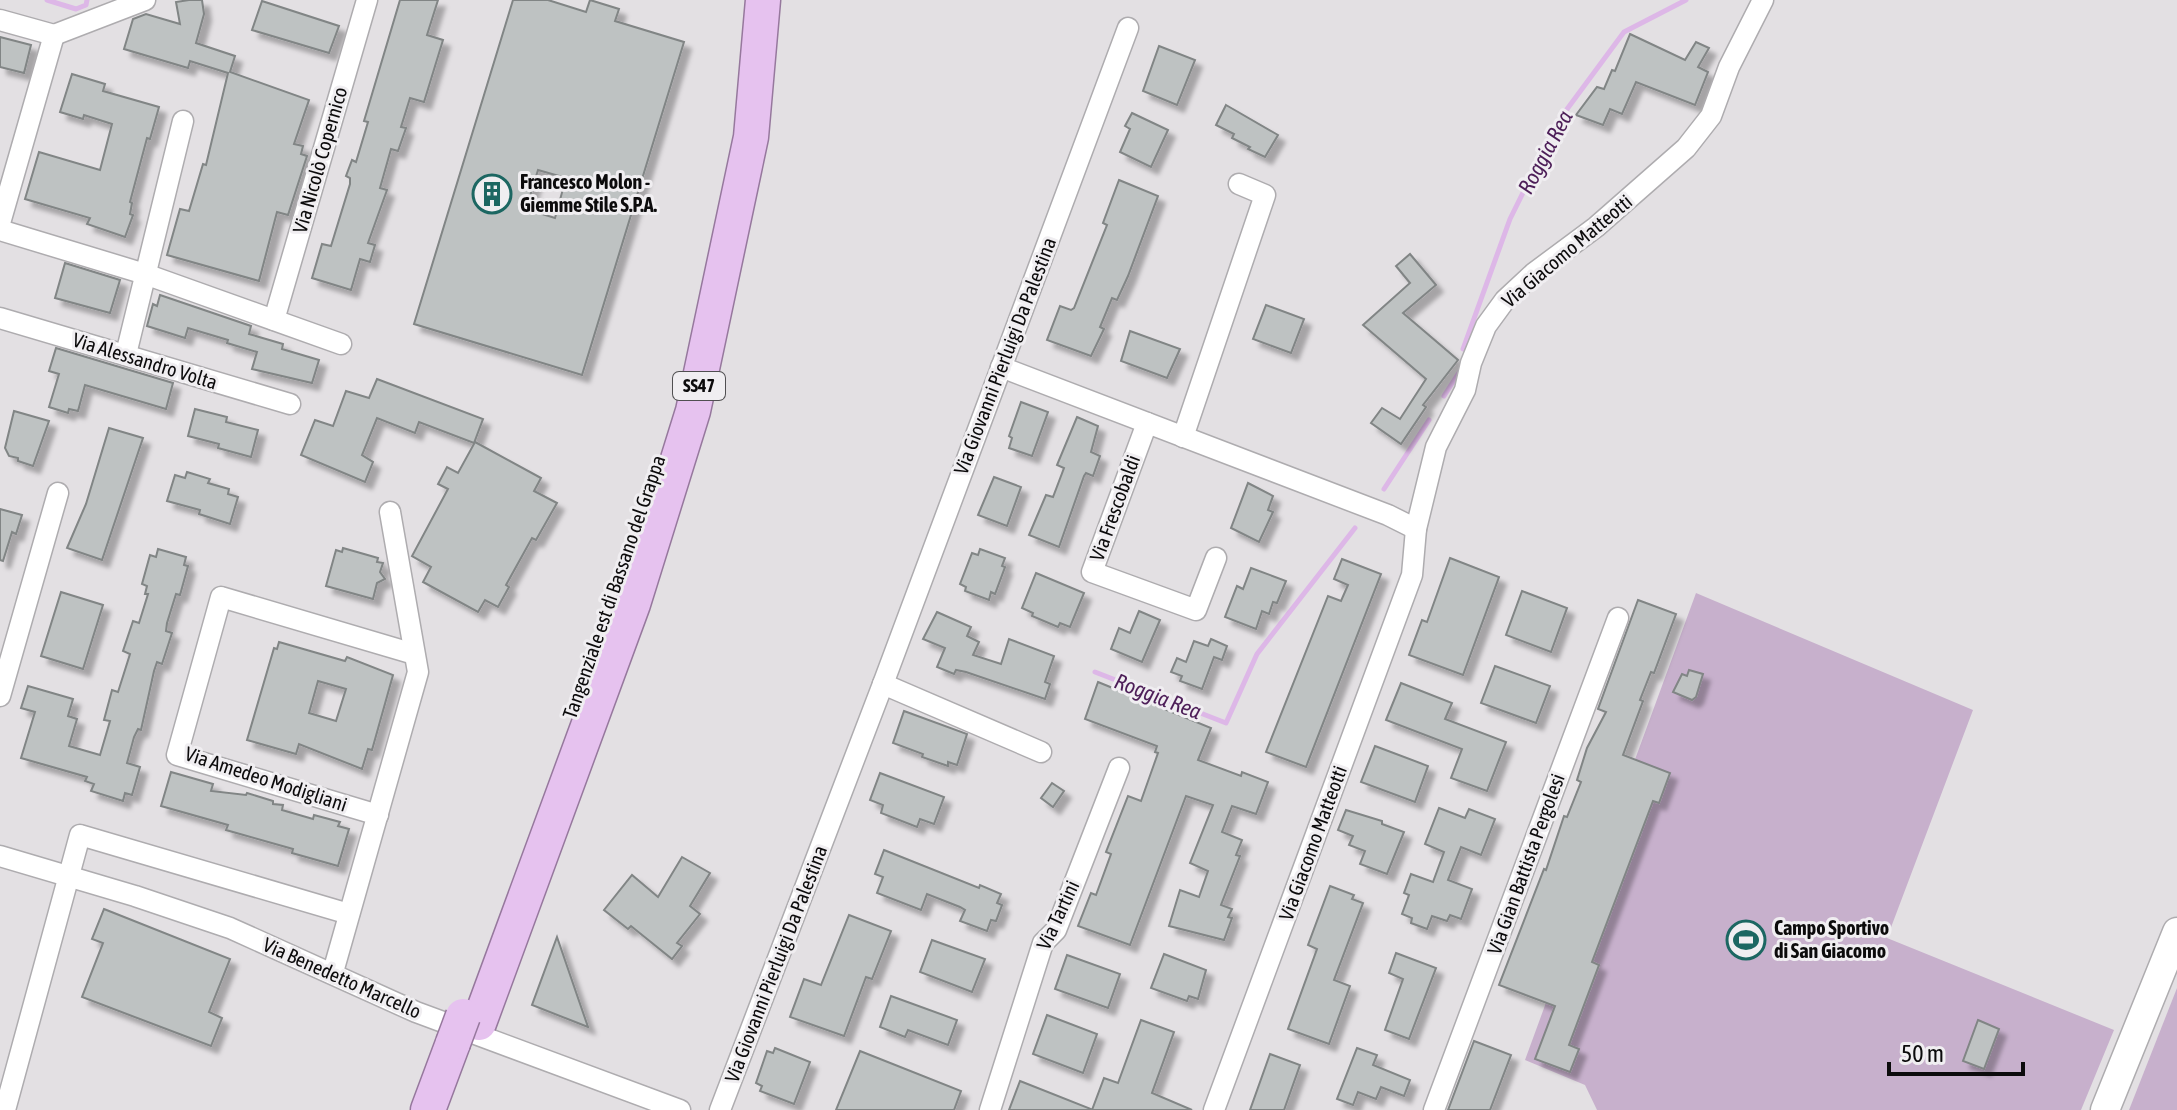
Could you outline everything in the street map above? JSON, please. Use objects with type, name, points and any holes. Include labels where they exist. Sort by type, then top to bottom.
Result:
[{"type":"highway","points":[[751,137],[772,74],[782,0]]},
{"type":"highway","name":"Tangenziale est di Bassano del Grappa","points":[[428,1110],[466,1033],[633,604],[693,411],[751,137],[751,2]]},
{"type":"highway","name":"Tangenziale est di Bassano del Grappa","points":[[447,1110],[466,1033],[639,529],[673,411],[728,150],[751,2]]},
{"type":"main road","points":[[2105,1110],[2177,932]]},
{"type":"street","points":[[0,20],[54,35],[145,0]]},
{"type":"street","name":"Via Nicolò Copernico","points":[[274,320],[367,0]]},
{"type":"street","name":"Via Giacomo Matteotti","points":[[1214,1110],[1412,575],[1416,529],[1436,447],[1465,390],[1471,363],[1486,326],[1505,300],[1534,273],[1596,227],[1686,148],[1711,116],[1729,67],[1763,0]]},
{"type":"street","name":"Via Giovanni Pierluigi Da Palestina","points":[[720,1110],[1128,28]]},
{"type":"street","points":[[0,223],[54,35]]},
{"type":"street","points":[[126,354],[183,121]]},
{"type":"street","points":[[1183,437],[1265,195],[1239,184]]},
{"type":"street","points":[[0,230],[145,274],[341,344]]},
{"type":"street","name":"Via Alessandro Volta","points":[[0,318],[290,404]]},
{"type":"street","points":[[1001,367],[1388,515],[1416,529]]},
{"type":"street","name":"Via Frescobaldi","points":[[1147,423],[1092,572],[1196,610],[1216,558]]},
{"type":"street","points":[[0,696],[58,493]]},
{"type":"street","points":[[333,972],[418,672],[390,512]]},
{"type":"street","name":"Via Amedeo Modigliani","points":[[378,815],[177,755],[221,597],[414,654]]},
{"type":"street","name":"Via Gian Battista Pergolesi","points":[[1434,1110],[1618,618]]},
{"type":"street","points":[[883,684],[1041,752]]},
{"type":"street","name":"Via Tartini","points":[[990,1110],[1043,943],[1056,930],[1119,768]]},
{"type":"street","points":[[5,1110],[80,835],[349,914]]},
{"type":"street","name":"Via Benedetto Marcello","points":[[0,856],[230,928],[416,1012],[680,1110]]},
{"type":"shaded area","points":[[1696,593],[1973,710],[1887,938],[2114,1030],[2081,1110],[1597,1110],[1585,1085],[1525,1060]]},
{"type":"shaded area","points":[[2177,988],[2177,1110],[2129,1110]]},
{"type":"building","points":[[202,0],[204,14],[196,43],[235,56],[230,72],[309,100],[294,144],[303,146],[301,154],[307,156],[288,215],[277,212],[259,281],[167,255],[180,209],[189,211],[203,164],[206,165],[228,73],[190,61],[188,68],[124,49],[133,19],[146,14],[180,24],[176,2]]},
{"type":"building","points":[[400,0],[438,0],[427,35],[443,40],[424,102],[410,98],[401,127],[406,128],[398,151],[391,149],[380,188],[387,190],[368,243],[375,245],[370,262],[360,259],[351,290],[312,278],[322,244],[331,246],[350,184],[350,178],[346,176],[352,160],[356,162],[368,122],[364,121]]},
{"type":"building","name":"Francesco Molon - Giemme Stile S.P.A.","points":[[513,0],[548,0],[586,12],[590,0],[619,9],[615,21],[684,42],[582,375],[414,324]],"holes":[[[538,170],[566,178],[555,218],[526,209]]]},
{"type":"building","points":[[262,1],[339,26],[329,53],[252,30]]},
{"type":"building","points":[[1630,34],[1685,60],[1696,42],[1709,48],[1698,67],[1708,72],[1695,105],[1636,82],[1622,114],[1610,109],[1603,125],[1576,115],[1597,87],[1604,89]]},
{"type":"building","points":[[0,37],[31,45],[24,73],[0,67]]},
{"type":"building","points":[[1159,46],[1195,60],[1177,105],[1143,91]]},
{"type":"building","points":[[72,74],[105,84],[103,91],[159,107],[150,139],[147,138],[130,202],[130,214],[133,215],[125,237],[87,224],[90,218],[25,199],[39,152],[100,170],[112,124],[84,115],[83,119],[60,112]]},
{"type":"building","points":[[1226,105],[1278,135],[1265,157],[1248,149],[1250,147],[1232,138],[1234,134],[1216,125]]},
{"type":"building","points":[[1132,113],[1168,130],[1151,167],[1120,152],[1130,129],[1125,126]]},
{"type":"building","points":[[1119,180],[1158,196],[1128,276],[1117,300],[1112,298],[1100,327],[1104,329],[1091,356],[1047,340],[1060,306],[1071,310],[1074,308],[1107,225],[1103,223]]},
{"type":"building","points":[[1410,254],[1436,285],[1403,313],[1458,360],[1423,405],[1426,407],[1401,444],[1371,423],[1382,408],[1400,419],[1426,379],[1363,325],[1410,283],[1396,266]]},
{"type":"building","points":[[65,263],[120,280],[110,313],[55,298]]},
{"type":"building","points":[[160,295],[251,326],[249,334],[283,344],[282,349],[319,360],[312,383],[252,369],[257,352],[227,343],[228,340],[188,328],[185,338],[147,326],[153,304],[157,306]]},
{"type":"building","points":[[1266,305],[1304,319],[1291,353],[1253,339]]},
{"type":"building","points":[[1130,331],[1180,349],[1167,378],[1121,361]]},
{"type":"building","points":[[56,348],[173,383],[166,409],[85,385],[78,411],[69,409],[68,413],[49,407],[59,374],[49,371]]},
{"type":"building","points":[[377,379],[483,419],[474,443],[419,422],[415,433],[377,418],[362,455],[373,462],[365,482],[301,455],[315,420],[333,426],[346,391],[369,398]]},
{"type":"building","points":[[1021,402],[1048,412],[1032,456],[1009,448],[1012,438],[1009,436]]},
{"type":"building","points":[[195,409],[227,417],[226,422],[258,430],[251,457],[188,436]]},
{"type":"building","points":[[14,411],[49,421],[33,466],[9,456],[5,448]]},
{"type":"building","points":[[1077,417],[1098,426],[1091,452],[1100,456],[1093,476],[1086,473],[1084,476],[1059,547],[1029,535],[1046,495],[1053,497],[1064,468],[1057,465]]},
{"type":"building","points":[[109,428],[143,438],[102,560],[67,548],[86,504]]},
{"type":"building","points":[[475,442],[541,478],[534,491],[557,503],[536,540],[532,538],[506,585],[509,587],[498,607],[485,600],[478,612],[423,582],[431,567],[412,556],[448,489],[438,484],[447,467],[458,473]]},
{"type":"building","points":[[187,472],[210,479],[208,483],[229,489],[228,494],[238,497],[230,524],[199,514],[200,510],[167,501],[175,475],[185,478]]},
{"type":"building","points":[[994,477],[1021,487],[1007,526],[978,515]]},
{"type":"building","points":[[1248,483],[1273,496],[1268,510],[1273,512],[1259,542],[1231,528]]},
{"type":"building","points":[[0,509],[22,515],[16,534],[12,532],[3,561],[0,560]]},
{"type":"building","points":[[343,548],[378,558],[377,562],[383,563],[380,572],[385,579],[377,583],[373,599],[326,586],[336,550],[342,552]]},
{"type":"building","points":[[158,549],[186,557],[184,565],[188,566],[180,595],[176,594],[167,623],[166,631],[172,633],[162,664],[157,662],[141,730],[138,729],[134,737],[127,763],[140,767],[132,795],[125,793],[123,801],[91,791],[94,784],[85,781],[87,777],[21,758],[35,712],[21,708],[28,686],[73,699],[68,716],[77,719],[69,746],[100,755],[110,721],[104,720],[112,690],[118,692],[130,654],[123,651],[133,621],[139,623],[148,594],[145,594],[147,586],[142,584],[150,555],[156,557]]},
{"type":"building","points":[[980,549],[1005,558],[1002,566],[1005,567],[995,594],[991,592],[989,600],[965,591],[966,587],[960,584],[972,553],[978,555]]},
{"type":"building","points":[[1450,558],[1499,577],[1463,675],[1409,655],[1422,620],[1427,622]]},
{"type":"building","points":[[1342,559],[1381,574],[1306,767],[1266,752],[1328,596],[1341,601],[1348,585],[1334,579]]},
{"type":"building","points":[[1251,568],[1286,581],[1269,614],[1262,611],[1256,629],[1225,617],[1237,586],[1243,589]]},
{"type":"building","points":[[1036,573],[1084,593],[1070,627],[1060,623],[1058,627],[1032,616],[1033,613],[1022,608]]},
{"type":"building","points":[[1522,591],[1567,608],[1551,652],[1506,635]]},
{"type":"building","points":[[61,592],[103,605],[83,669],[41,656]]},
{"type":"building","points":[[1638,600],[1676,614],[1654,673],[1651,672],[1640,700],[1643,701],[1623,755],[1670,773],[1659,803],[1653,801],[1592,962],[1599,965],[1569,1045],[1579,1049],[1570,1072],[1535,1059],[1555,1006],[1499,985],[1546,870],[1564,816],[1567,817],[1581,782],[1577,780],[1587,748],[1606,712],[1598,709]]},
{"type":"building","points":[[1139,611],[1160,620],[1142,662],[1111,649],[1119,628],[1130,633]]},
{"type":"building","points":[[937,612],[971,627],[967,636],[979,642],[973,655],[1001,664],[1009,639],[1054,656],[1045,682],[1050,684],[1045,699],[966,672],[956,670],[954,674],[937,667],[945,648],[923,639]]},
{"type":"building","points":[[1211,639],[1227,646],[1222,660],[1214,657],[1202,689],[1180,681],[1182,676],[1171,672],[1177,658],[1186,662],[1194,641],[1208,646]]},
{"type":"building","points":[[279,642],[345,661],[347,657],[393,675],[372,750],[368,749],[362,769],[299,744],[296,754],[247,740],[274,648],[277,649]],"holes":[[[318,681],[346,689],[336,721],[309,713]]]},
{"type":"building","points":[[1495,666],[1550,686],[1536,723],[1481,703]]},
{"type":"building","points":[[1689,670],[1703,674],[1696,697],[1692,700],[1673,692],[1682,674],[1687,676]]},
{"type":"building","points":[[1098,682],[1211,728],[1198,760],[1268,782],[1256,814],[1232,806],[1222,832],[1242,840],[1236,855],[1240,856],[1221,905],[1232,909],[1224,940],[1169,926],[1180,890],[1199,897],[1208,871],[1190,863],[1213,805],[1186,796],[1130,945],[1078,926],[1091,893],[1096,895],[1111,854],[1106,852],[1128,796],[1141,801],[1158,753],[1155,752],[1157,746],[1085,719]]},
{"type":"building","points":[[1401,683],[1452,703],[1445,719],[1506,742],[1487,791],[1451,778],[1462,749],[1386,720]]},
{"type":"building","points":[[904,711],[967,734],[957,765],[948,762],[948,766],[893,743]]},
{"type":"building","points":[[1375,746],[1428,766],[1415,802],[1361,782]]},
{"type":"building","points":[[171,772],[213,784],[211,791],[247,793],[283,805],[282,810],[313,819],[314,815],[340,822],[338,826],[349,829],[338,866],[292,853],[293,849],[226,830],[228,825],[161,806]]},
{"type":"building","points":[[880,773],[944,797],[934,824],[920,819],[917,827],[881,813],[883,805],[870,800]]},
{"type":"building","points":[[1052,783],[1064,791],[1053,807],[1041,798]]},
{"type":"building","points":[[1439,808],[1465,818],[1469,809],[1495,819],[1481,855],[1461,847],[1448,880],[1472,889],[1461,919],[1450,915],[1447,921],[1432,916],[1427,929],[1411,923],[1412,918],[1402,914],[1409,895],[1404,893],[1411,874],[1433,882],[1444,852],[1425,844]]},
{"type":"building","points":[[1346,810],[1382,821],[1382,824],[1404,832],[1387,874],[1360,864],[1365,851],[1349,845],[1353,836],[1338,830]]},
{"type":"building","points":[[884,850],[1001,894],[997,903],[1002,905],[996,921],[991,920],[987,931],[960,921],[965,910],[927,894],[921,910],[877,893],[883,877],[875,874]]},
{"type":"building","points":[[682,857],[710,873],[690,906],[700,914],[677,943],[682,946],[672,959],[631,926],[628,929],[604,910],[632,875],[658,897]]},
{"type":"building","points":[[1330,886],[1354,895],[1352,899],[1363,903],[1334,980],[1350,986],[1329,1044],[1288,1029],[1317,949],[1308,945]]},
{"type":"building","points":[[104,909],[230,959],[209,1012],[222,1018],[211,1046],[82,997],[103,943],[92,939]]},
{"type":"building","points":[[849,915],[891,931],[872,979],[866,977],[844,1036],[790,1017],[804,979],[821,985]]},
{"type":"building","points":[[557,937],[588,1027],[532,1005]]},
{"type":"building","points":[[932,940],[985,959],[972,992],[920,972]]},
{"type":"building","points":[[1396,953],[1436,968],[1409,1039],[1385,1030],[1403,979],[1389,973]]},
{"type":"building","points":[[1164,954],[1206,970],[1198,999],[1189,996],[1187,1001],[1151,988]]},
{"type":"building","points":[[1067,955],[1120,974],[1108,1008],[1055,989]]},
{"type":"building","points":[[891,996],[957,1020],[948,1045],[908,1030],[905,1037],[880,1027]]},
{"type":"building","points":[[1047,1015],[1097,1034],[1083,1073],[1033,1054]]},
{"type":"building","points":[[1141,1020],[1174,1032],[1152,1093],[1192,1110],[1092,1110],[1104,1078],[1118,1083]]},
{"type":"building","points":[[1978,1020],[1999,1029],[1984,1069],[1963,1061]]},
{"type":"building","points":[[1474,1041],[1511,1055],[1490,1110],[1448,1110]]},
{"type":"building","points":[[775,1048],[810,1062],[794,1104],[760,1091],[762,1086],[756,1083],[767,1051],[773,1053]]},
{"type":"building","points":[[1357,1048],[1377,1055],[1373,1065],[1410,1080],[1404,1096],[1381,1087],[1376,1099],[1358,1092],[1353,1105],[1337,1099]]},
{"type":"building","points":[[860,1051],[961,1091],[954,1110],[836,1110]]},
{"type":"building","points":[[1270,1054],[1300,1065],[1284,1110],[1250,1110]]},
{"type":"building","points":[[1020,1081],[1091,1109],[1009,1110]]},
{"type":"waterway","points":[[47,0],[76,9],[86,5],[87,0]]},
{"type":"waterway","name":"Roggia Rea","points":[[1463,349],[1510,219],[1559,120],[1624,32],[1686,0]]},
{"type":"waterway","name":"Roggia Rea","points":[[1444,396],[1460,371]]},
{"type":"waterway","name":"Roggia Rea","points":[[1384,489],[1429,420]]},
{"type":"waterway","name":"Roggia Rea","points":[[1095,672],[1226,723],[1257,654],[1355,528]]},
{"type":"place","name":"Francesco Molon - Giemme Stile S.P.A.","points":[[492,194]]},
{"type":"place","name":"Campo Sportivo di San Giacomo","points":[[1746,940]]}]
